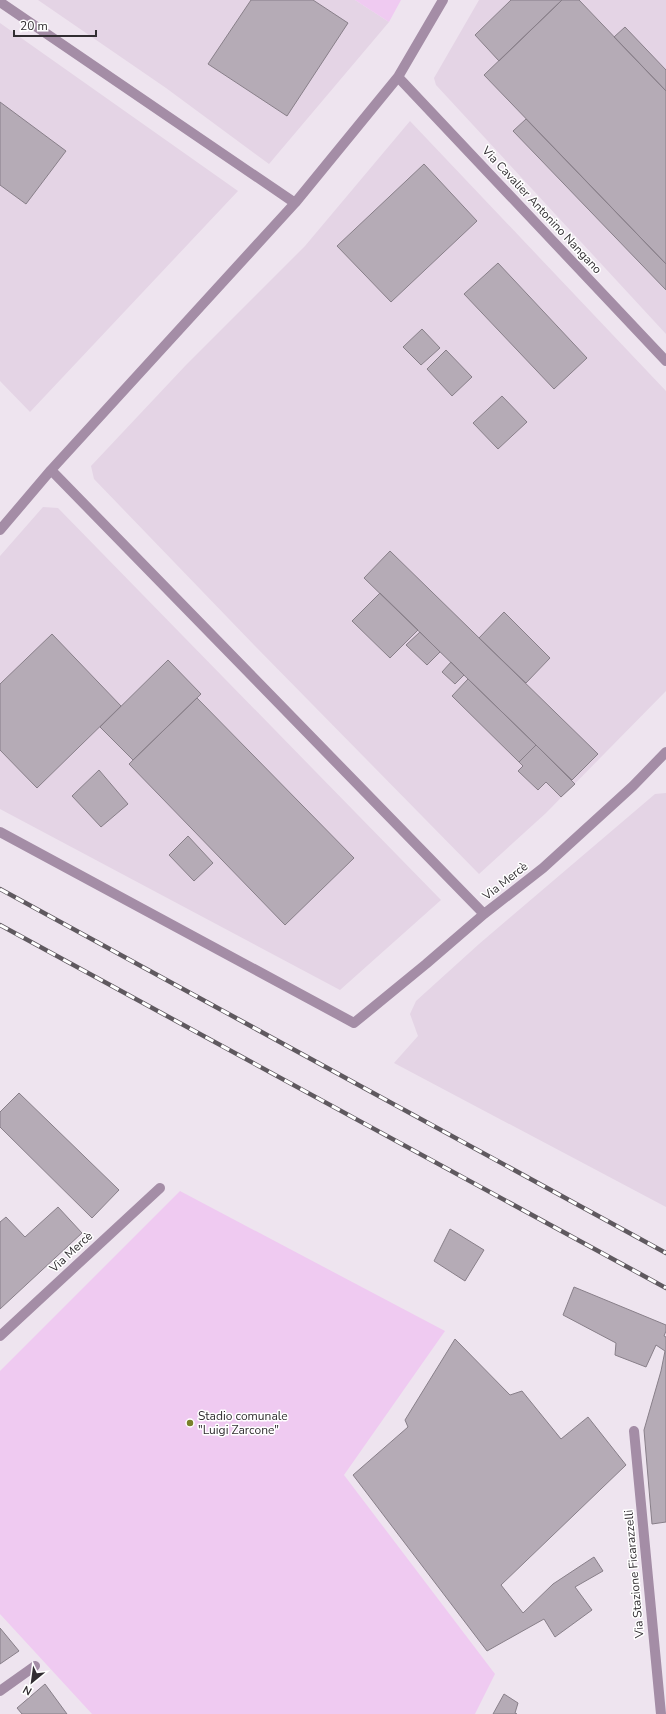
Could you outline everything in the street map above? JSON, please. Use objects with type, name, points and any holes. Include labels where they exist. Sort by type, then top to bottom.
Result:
[{"type":"street","points":[[0,530],[51,470],[295,203],[398,77],[443,0]]},
{"type":"street","points":[[0,2],[295,203]]},
{"type":"street","name":"Via Cavalier Antonino Nangano","points":[[398,77],[666,360]]},
{"type":"street","points":[[51,470],[484,914]]},
{"type":"street","name":"Via Mercè","points":[[0,832],[354,1023],[484,914],[543,868],[633,786],[666,752]]},
{"type":"street","name":"Via Mercè","points":[[0,1336],[160,1188]]},
{"type":"street","name":"Via Stazione Ficarazzelli","points":[[634,1431],[661,1714]]},
{"type":"street","points":[[0,1691],[35,1666]]},
{"type":"shaded area","points":[[38,0],[355,0],[389,22],[269,164],[166,88]]},
{"type":"shaded area","points":[[355,0],[401,0],[389,22]]},
{"type":"shaded area","points":[[479,0],[666,0],[666,334],[436,85],[434,78]]},
{"type":"shaded area","points":[[0,23],[238,191],[30,412],[0,381]]},
{"type":"shaded area","points":[[410,121],[666,391],[666,691],[546,813],[479,874],[255,646],[94,479],[91,466],[186,365],[305,246]]},
{"type":"shaded area","points":[[43,507],[58,508],[441,900],[340,990],[0,809],[0,556]]},
{"type":"shaded area","points":[[666,793],[666,1207],[394,1063],[418,1036],[410,1014],[416,1001],[479,944],[655,794]]},
{"type":"shaded area","name":"Stadio comunale \"Luigi Zarcone\"","points":[[180,1191],[445,1331],[344,1475],[495,1674],[475,1714],[92,1714],[0,1614],[0,1371]]},
{"type":"building","points":[[251,0],[313,0],[348,23],[287,116],[208,64]]},
{"type":"building","points":[[511,0],[562,0],[499,61],[475,35]]},
{"type":"building","points":[[562,0],[579,0],[666,91],[666,264],[484,75]]},
{"type":"building","points":[[625,27],[666,70],[666,91],[614,37]]},
{"type":"building","points":[[0,102],[66,151],[26,204],[0,185]]},
{"type":"building","points":[[526,119],[666,264],[666,290],[513,131]]},
{"type":"building","points":[[424,164],[477,221],[391,302],[337,246]]},
{"type":"building","points":[[498,263],[587,358],[554,389],[464,294]]},
{"type":"building","points":[[422,329],[440,348],[421,365],[403,347]]},
{"type":"building","points":[[446,350],[472,377],[452,396],[427,369]]},
{"type":"building","points":[[502,396],[527,422],[498,449],[473,423]]},
{"type":"building","points":[[390,551],[598,754],[572,780],[364,578]]},
{"type":"building","points":[[380,593],[418,630],[390,658],[352,621]]},
{"type":"building","points":[[504,612],[550,658],[526,683],[479,638]]},
{"type":"building","points":[[420,632],[440,652],[427,665],[406,645]]},
{"type":"building","points":[[52,634],[121,706],[37,788],[0,750],[0,684]]},
{"type":"building","points":[[168,660],[201,694],[133,760],[100,727]]},
{"type":"building","points":[[451,662],[464,675],[455,684],[442,672]]},
{"type":"building","points":[[468,679],[536,745],[519,762],[452,696]]},
{"type":"building","points":[[197,698],[354,858],[285,925],[129,764]]},
{"type":"building","points":[[536,745],[575,784],[561,797],[546,782],[538,790],[518,771],[523,766],[519,762]]},
{"type":"building","points":[[99,770],[128,804],[101,827],[72,796]]},
{"type":"building","points":[[188,836],[213,863],[194,881],[169,855]]},
{"type":"building","points":[[19,1093],[119,1190],[92,1218],[0,1127],[0,1112]]},
{"type":"building","points":[[58,1207],[82,1233],[0,1309],[0,1222],[6,1217],[25,1237]]},
{"type":"building","points":[[450,1229],[484,1250],[465,1281],[434,1261]]},
{"type":"building","points":[[574,1287],[666,1325],[664,1336],[666,1337],[666,1522],[652,1524],[644,1430],[661,1371],[665,1351],[656,1345],[646,1367],[615,1355],[616,1343],[563,1315]]},
{"type":"building","points":[[455,1339],[510,1395],[522,1391],[561,1439],[588,1417],[626,1465],[501,1585],[523,1613],[553,1584],[594,1557],[603,1571],[575,1587],[592,1610],[555,1637],[544,1619],[487,1651],[353,1475],[408,1427],[405,1420]]},
{"type":"building","points":[[0,1628],[19,1651],[0,1664]]},
{"type":"building","points":[[45,1684],[67,1714],[22,1714],[17,1708]]},
{"type":"building","points":[[504,1694],[518,1703],[515,1713],[517,1714],[493,1714]]},
{"type":"railway","points":[[0,889],[666,1253]]},
{"type":"railway","points":[[0,925],[666,1288]]},
{"type":"place","name":"Stadio comunale \"Luigi Zarcone\"","points":[[190,1423]]}]
